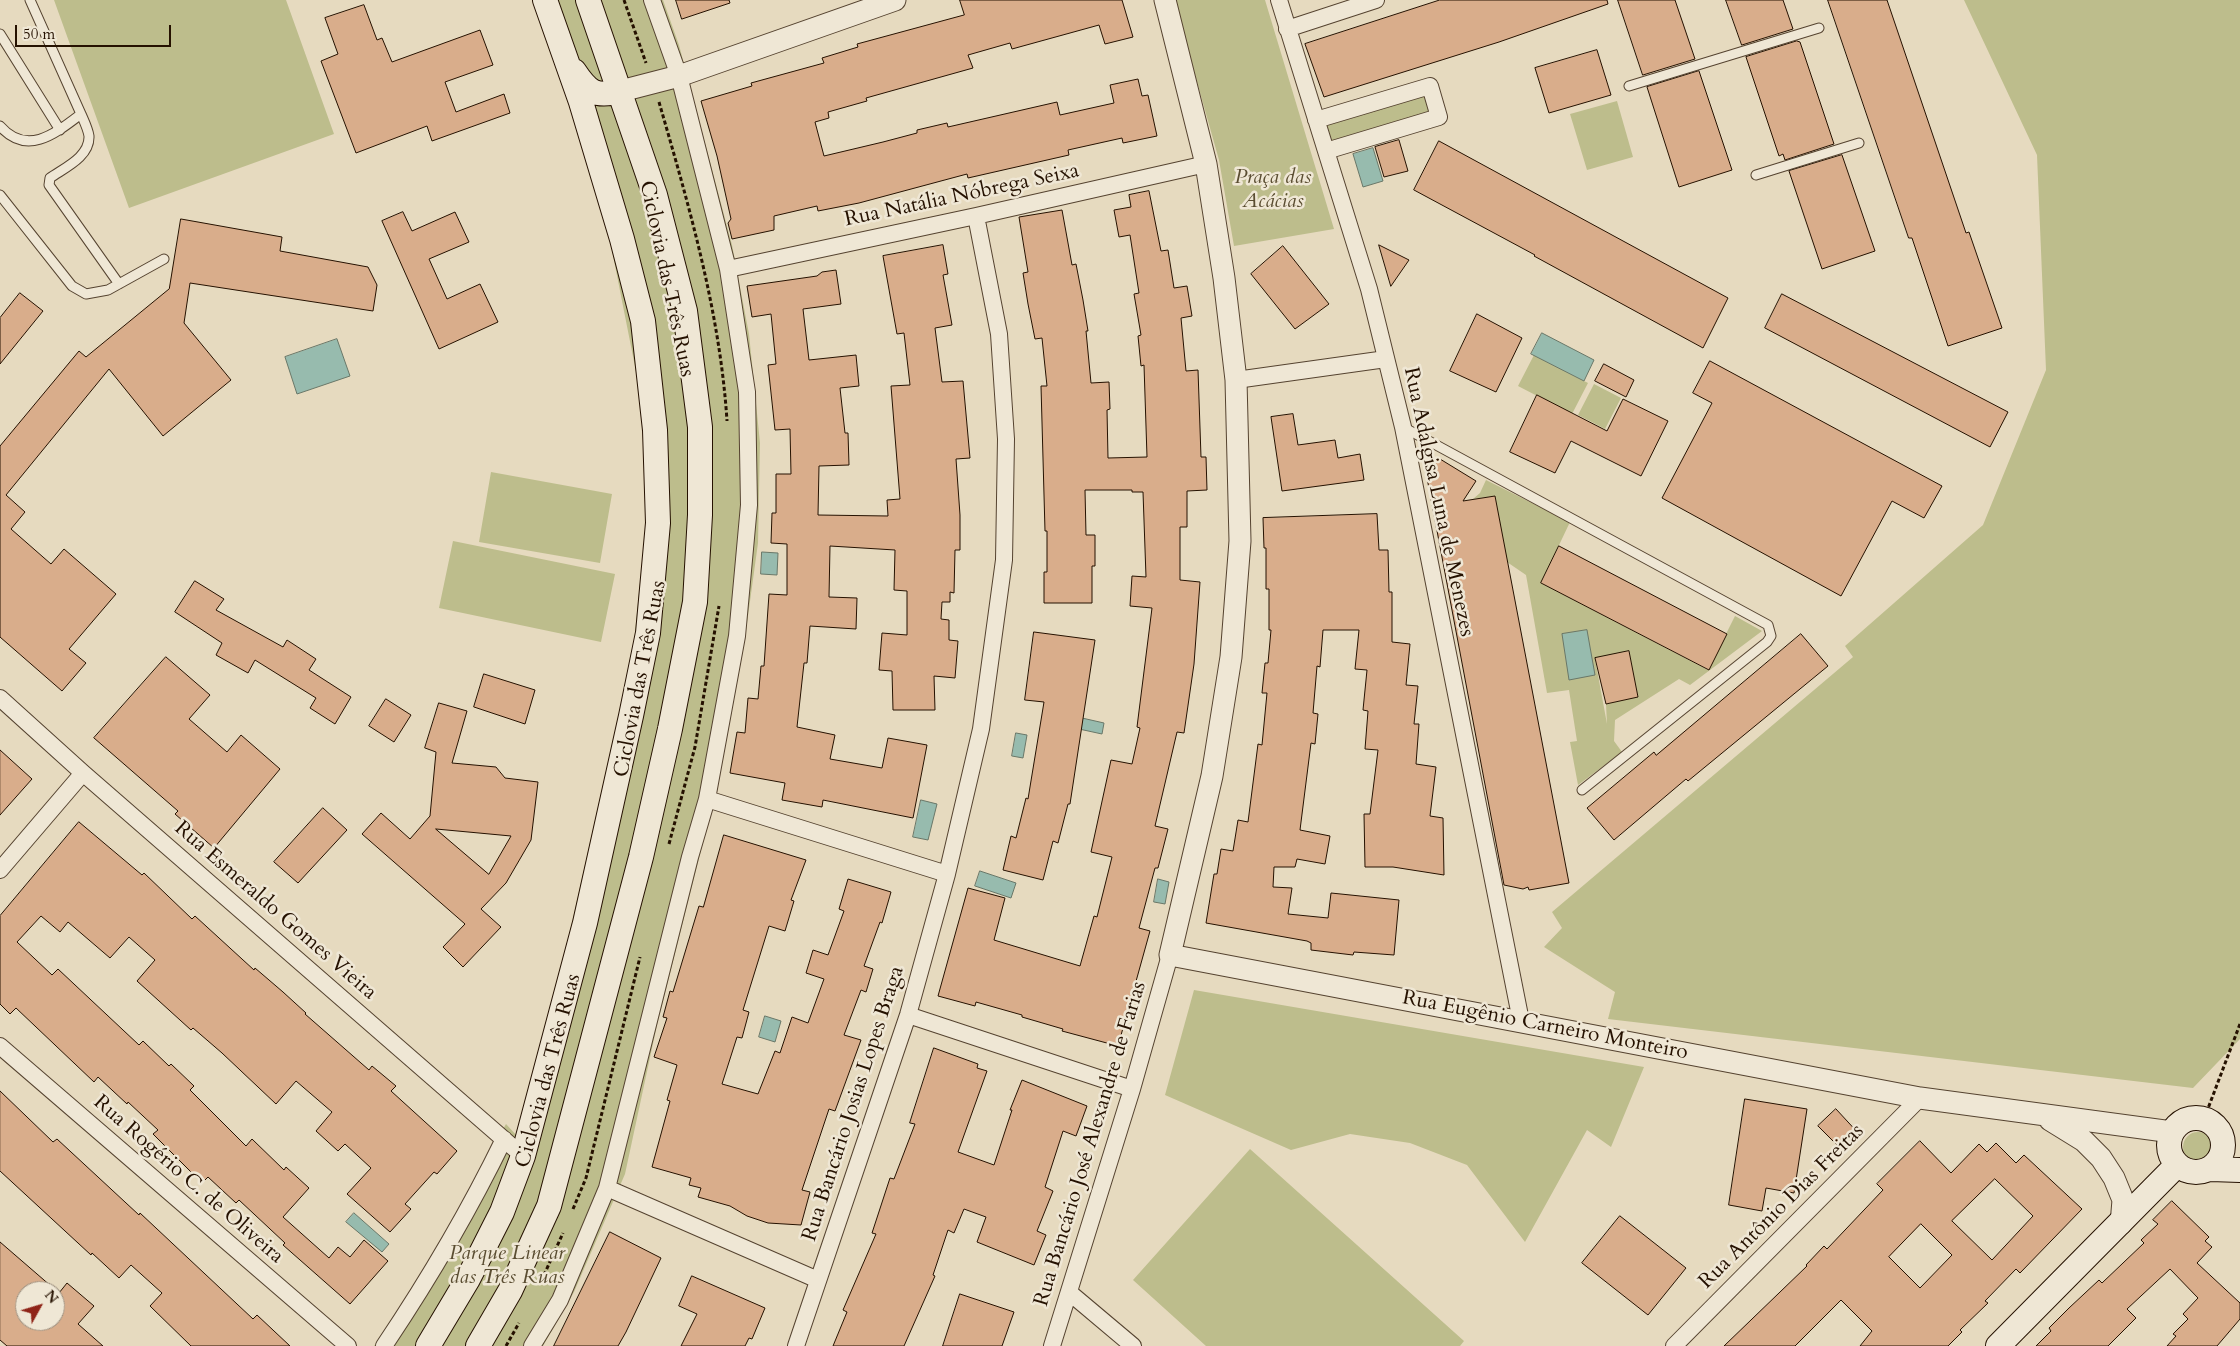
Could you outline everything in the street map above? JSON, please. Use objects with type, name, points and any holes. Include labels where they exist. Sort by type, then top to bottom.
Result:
[{"type":"main road","points":[[428,1346],[468,1279],[502,1212],[524,1156],[586,923],[631,716],[648,633],[658,523],[656,430],[643,321],[622,239],[567,61],[545,0]]},
{"type":"main road","points":[[478,1346],[510,1291],[550,1206],[641,857],[670,729],[695,602],[700,514],[700,428],[685,311],[655,195],[621,91],[588,0]]},
{"type":"main road","points":[[567,61],[582,83],[592,93],[606,95],[621,91]]},
{"type":"main road","points":[[2211,1169],[2222,1155],[2224,1146],[2221,1127],[2186,1120],[2172,1132],[2169,1140],[2169,1149],[2177,1165],[2194,1172],[2203,1172],[2211,1169],[2240,1170]]},
{"type":"main road","points":[[1998,1346],[2121,1224],[2177,1165]]},
{"type":"street","points":[[532,1346],[560,1300],[607,1188],[690,857],[707,800],[737,636],[749,504],[747,392],[728,269],[680,76],[652,0]]},
{"type":"street","points":[[621,91],[680,76],[857,7],[895,0]]},
{"type":"street","points":[[1165,0],[1206,164],[1224,278],[1236,380],[1240,541],[1231,657],[1212,776],[1170,955]]},
{"type":"street","name":"Rua Adalgisa Luna de Menezes","points":[[1279,0],[1370,290],[1403,427],[1521,1021]]},
{"type":"street","points":[[1287,29],[1376,0]]},
{"type":"street","points":[[1316,120],[1430,86],[1439,117],[1326,151]]},
{"type":"street","name":"Rua Natália Nóbrega Seixa","points":[[728,269],[1206,164]]},
{"type":"street","name":"Rua Bancário Josias Lopes Braga","points":[[796,1346],[908,1015],[947,874],[982,729],[1004,560],[1006,439],[999,334],[976,216]]},
{"type":"street","points":[[1236,380],[1386,359]]},
{"type":"street","name":"Rua Esmeraldo Gomes Vieira","points":[[0,698],[83,773],[524,1156]]},
{"type":"street","points":[[0,870],[83,773]]},
{"type":"street","points":[[707,800],[947,874]]},
{"type":"street","name":"Rua Eugênio Carneiro Monteiro","points":[[1170,955],[1920,1098],[2041,1116],[2172,1132]]},
{"type":"street","name":"Rua Bancário José Alexandre de Farias","points":[[1052,1346],[1132,1089],[1170,955]]},
{"type":"street","points":[[908,1015],[1132,1089]]},
{"type":"street","name":"Rua Rogério C. de Oliveira","points":[[0,1046],[348,1346]]},
{"type":"street","name":"Rua Antônio Dias Freitas","points":[[1674,1346],[1920,1098]]},
{"type":"street","points":[[2041,1116],[2064,1127],[2084,1141],[2101,1158],[2114,1178],[2123,1200],[2121,1224]]},
{"type":"street","points":[[384,1346],[417,1297],[473,1202],[504,1139]]},
{"type":"street","points":[[607,1188],[818,1280]]},
{"type":"street","points":[[1070,1293],[1133,1346]]},
{"type":"lane","points":[[30,0],[89,136],[86,150],[81,157],[50,178],[49,185],[119,284]]},
{"type":"lane","points":[[1629,86],[1819,28]]},
{"type":"lane","points":[[0,34],[60,130]]},
{"type":"lane","points":[[0,126],[20,141],[42,140],[60,130],[81,114]]},
{"type":"lane","points":[[1756,175],[1859,143]]},
{"type":"lane","points":[[0,195],[72,286],[86,294],[108,290],[164,259]]},
{"type":"lane","points":[[1403,427],[1768,625],[1770,636],[1767,642],[1582,790]]},
{"type":"path","points":[[2221,1127],[2240,1024]]},
{"type":"green space","points":[[54,0],[286,0],[334,134],[129,208]]},
{"type":"green space","name":"Parque Linear das Três Ruas","points":[[536,0],[663,0],[679,45],[732,245],[749,334],[760,443],[758,543],[744,645],[719,779],[657,1025],[625,1174],[574,1292],[543,1346],[374,1346],[424,1271],[506,1124],[518,1137],[535,1086],[633,652],[649,493],[642,402],[605,215]]},
{"type":"green space","name":"Praça das Acácias","points":[[1174,0],[1265,0],[1334,229],[1234,246],[1219,160]]},
{"type":"green space","points":[[1964,0],[2240,0],[2240,1039],[2193,1088],[1608,1019],[1615,992],[1544,947],[1562,928],[1552,912],[1853,657],[1845,646],[1983,525],[2046,370],[2037,155]]},
{"type":"green space","points":[[1430,86],[1439,117],[1326,151],[1316,120]]},
{"type":"green space","points":[[1617,101],[1633,157],[1587,170],[1570,114]]},
{"type":"green space","points":[[1534,355],[1588,383],[1572,414],[1518,386]]},
{"type":"green space","points":[[1594,384],[1621,398],[1605,429],[1578,415]]},
{"type":"green space","points":[[491,472],[612,494],[600,563],[479,542]]},
{"type":"green space","points":[[1486,480],[1570,522],[1541,583],[1708,670],[1735,616],[1762,631],[1690,685],[1679,679],[1615,720],[1614,741],[1622,752],[1578,785],[1570,742],[1577,741],[1569,690],[1547,693],[1526,575],[1507,562],[1495,496],[1473,499],[1480,493]],"holes":[[[1629,651],[1638,697],[1606,704],[1607,724],[1595,659]]]},
{"type":"green space","points":[[453,541],[615,574],[601,642],[439,608]]},
{"type":"green space","points":[[1194,990],[1644,1067],[1611,1147],[1587,1130],[1525,1242],[1467,1165],[1410,1143],[1350,1134],[1291,1150],[1165,1095]]},
{"type":"green space","points":[[2198,1132],[2209,1136],[2213,1147],[2209,1158],[2198,1162],[2187,1158],[2183,1147],[2187,1136]]},
{"type":"green space","points":[[1250,1149],[1464,1341],[1460,1346],[1206,1346],[1133,1280]]},
{"type":"water","points":[[1373,148],[1383,181],[1363,187],[1353,154]]},
{"type":"water","points":[[1542,333],[1594,360],[1584,381],[1531,354]]},
{"type":"water","points":[[337,339],[350,376],[297,394],[285,357]]},
{"type":"water","points":[[762,552],[778,553],[777,575],[761,574]]},
{"type":"water","points":[[1587,630],[1595,675],[1569,680],[1562,634]]},
{"type":"water","points":[[1082,718],[1104,723],[1102,734],[1079,729]]},
{"type":"water","points":[[1016,733],[1027,735],[1023,758],[1012,756]]},
{"type":"water","points":[[921,800],[937,804],[928,840],[913,837]]},
{"type":"water","points":[[980,871],[1016,883],[1011,898],[975,886]]},
{"type":"water","points":[[1158,879],[1169,882],[1165,904],[1154,902]]},
{"type":"water","points":[[765,1016],[781,1021],[775,1042],[759,1037]]},
{"type":"water","points":[[354,1213],[389,1244],[382,1252],[346,1222]]},
{"type":"building","points":[[676,0],[729,0],[730,3],[682,19]]},
{"type":"building","points":[[960,0],[1122,0],[1133,37],[1105,44],[1099,25],[1012,49],[1010,43],[968,55],[973,68],[866,98],[867,101],[828,112],[829,118],[815,122],[824,156],[917,133],[917,130],[947,123],[948,127],[1057,102],[1060,115],[1114,103],[1110,85],[1138,79],[1142,96],[1148,95],[1157,136],[1123,143],[1122,138],[1068,150],[1069,155],[968,178],[967,174],[859,203],[818,211],[817,206],[774,216],[774,230],[732,239],[728,223],[731,219],[717,156],[701,101],[752,86],[751,83],[824,63],[822,58],[858,47],[857,44],[964,15]]},
{"type":"building","points":[[1440,0],[1607,0],[1608,4],[1499,42],[1324,97],[1305,44]]},
{"type":"building","points":[[1618,0],[1675,0],[1695,59],[1643,75]]},
{"type":"building","points":[[1726,0],[1783,0],[1793,29],[1742,45]]},
{"type":"building","points":[[1828,0],[1887,0],[1966,233],[1969,232],[2002,328],[1948,346]]},
{"type":"building","points":[[364,5],[377,40],[382,38],[392,62],[480,30],[493,65],[445,82],[456,112],[504,94],[510,113],[432,141],[427,126],[356,153],[321,61],[338,54],[325,18]]},
{"type":"building","points":[[1797,41],[1800,42],[1834,144],[1785,160],[1783,154],[1779,156],[1746,57]]},
{"type":"building","points":[[1597,50],[1611,95],[1549,113],[1535,68]]},
{"type":"building","points":[[1699,71],[1732,170],[1679,187],[1647,87]]},
{"type":"building","points":[[1399,140],[1408,171],[1384,177],[1375,147]]},
{"type":"building","points":[[1439,141],[1728,298],[1703,348],[1414,190]]},
{"type":"building","points":[[1842,155],[1875,251],[1822,269],[1789,171]]},
{"type":"building","points":[[1149,191],[1161,251],[1168,250],[1174,288],[1187,286],[1192,316],[1181,318],[1186,371],[1198,370],[1201,457],[1206,457],[1207,490],[1187,491],[1187,527],[1180,527],[1180,580],[1200,582],[1194,664],[1184,733],[1177,732],[1155,826],[1168,829],[1158,868],[1155,868],[1139,928],[1150,931],[1118,1046],[1062,1031],[1063,1029],[1022,1017],[1022,1015],[976,1002],[975,1006],[938,996],[968,888],[1005,898],[994,940],[1080,966],[1094,916],[1097,917],[1112,857],[1091,852],[1111,760],[1132,764],[1140,728],[1137,727],[1152,608],[1130,606],[1132,576],[1146,577],[1143,492],[1132,492],[1132,490],[1085,490],[1086,535],[1095,535],[1095,566],[1092,566],[1092,603],[1044,603],[1044,572],[1047,572],[1047,531],[1045,531],[1041,386],[1047,386],[1042,338],[1035,339],[1028,304],[1023,273],[1028,272],[1019,217],[1062,210],[1072,265],[1076,264],[1083,300],[1088,331],[1086,331],[1091,383],[1109,382],[1110,409],[1107,410],[1108,458],[1147,457],[1144,365],[1141,366],[1138,336],[1141,335],[1134,294],[1139,293],[1130,235],[1119,237],[1114,210],[1131,207],[1129,195]]},
{"type":"building","points":[[403,212],[412,231],[455,212],[469,242],[429,259],[447,299],[480,284],[498,322],[439,349],[382,221]]},
{"type":"building","points":[[181,219],[282,237],[280,251],[368,267],[377,285],[373,311],[190,283],[184,323],[231,380],[163,436],[109,369],[6,495],[25,512],[11,529],[51,564],[64,549],[116,594],[69,649],[86,663],[62,691],[0,637],[0,446],[79,351],[86,357],[169,289]]},
{"type":"building","points":[[943,245],[948,274],[943,275],[952,325],[935,328],[942,382],[963,381],[970,458],[956,459],[960,515],[960,550],[955,550],[954,593],[950,592],[950,602],[942,602],[941,619],[949,620],[949,640],[958,641],[955,678],[934,676],[935,710],[893,710],[892,671],[879,670],[882,633],[907,635],[907,591],[894,590],[895,550],[830,546],[829,597],[857,598],[856,629],[810,626],[807,663],[804,663],[797,727],[835,735],[830,759],[882,768],[888,738],[927,745],[913,818],[823,800],[822,807],[782,800],[785,783],[730,773],[737,732],[745,733],[748,698],[758,699],[761,666],[764,666],[769,594],[787,595],[787,544],[771,543],[772,513],[776,513],[776,474],[791,474],[790,429],[775,430],[768,365],[776,364],[771,314],[752,317],[747,286],[817,276],[822,272],[836,270],[841,304],[803,309],[809,360],[856,355],[859,386],[840,388],[845,433],[848,433],[849,465],[819,466],[818,515],[888,516],[887,500],[900,499],[891,386],[910,385],[904,333],[897,334],[883,256]]},
{"type":"building","points":[[1379,245],[1409,260],[1391,286]]},
{"type":"building","points":[[1283,246],[1329,304],[1295,329],[1251,274]]},
{"type":"building","points":[[20,293],[43,311],[0,364],[0,318]]},
{"type":"building","points":[[1782,294],[2008,412],[1990,447],[1765,328]]},
{"type":"building","points":[[1477,314],[1522,338],[1496,392],[1450,371]]},
{"type":"building","points":[[1710,361],[1942,486],[1924,518],[1892,501],[1841,596],[1662,498],[1712,403],[1693,393]]},
{"type":"building","points":[[1604,364],[1634,380],[1626,397],[1595,381]]},
{"type":"building","points":[[1537,395],[1607,431],[1623,399],[1668,421],[1641,476],[1571,441],[1555,473],[1510,452]]},
{"type":"building","points":[[1293,414],[1298,445],[1335,440],[1338,458],[1360,454],[1364,480],[1282,491],[1271,417]]},
{"type":"building","points":[[1440,459],[1476,481],[1463,501],[1495,496],[1569,883],[1529,890],[1528,887],[1523,889],[1504,885],[1424,462]]},
{"type":"building","points":[[1377,514],[1379,550],[1388,550],[1389,592],[1392,592],[1392,642],[1410,644],[1406,685],[1418,686],[1414,724],[1419,724],[1416,764],[1436,767],[1430,816],[1443,818],[1444,875],[1393,867],[1365,867],[1364,814],[1370,814],[1378,750],[1365,749],[1368,711],[1363,710],[1367,670],[1355,669],[1359,630],[1323,630],[1320,667],[1317,666],[1313,713],[1318,714],[1315,744],[1311,743],[1300,830],[1330,836],[1325,864],[1297,859],[1295,867],[1274,867],[1273,887],[1292,888],[1288,914],[1328,918],[1331,893],[1399,900],[1394,955],[1354,952],[1353,955],[1311,950],[1311,943],[1307,941],[1206,923],[1214,874],[1217,874],[1221,849],[1233,851],[1238,820],[1248,822],[1258,744],[1262,745],[1267,693],[1262,693],[1265,663],[1268,663],[1271,630],[1269,630],[1269,589],[1266,589],[1266,548],[1264,548],[1263,518]]},
{"type":"building","points":[[1559,546],[1727,634],[1709,670],[1541,583]]},
{"type":"building","points":[[195,581],[224,599],[216,610],[283,647],[287,640],[316,659],[309,670],[351,697],[335,724],[310,708],[316,698],[255,660],[248,673],[216,655],[222,643],[175,612]]},
{"type":"building","points":[[1034,632],[1095,640],[1070,804],[1068,804],[1058,843],[1053,841],[1043,880],[1003,870],[1011,836],[1016,838],[1026,798],[1028,799],[1044,702],[1025,700]]},
{"type":"building","points":[[1801,634],[1828,666],[1688,781],[1686,779],[1614,840],[1587,808],[1654,752],[1656,755]]},
{"type":"building","points":[[1629,651],[1638,697],[1606,704],[1595,658]]},
{"type":"building","points":[[166,657],[210,695],[189,719],[227,752],[241,735],[280,769],[214,848],[175,814],[178,811],[94,738]]},
{"type":"building","points":[[484,674],[535,690],[525,724],[474,707]]},
{"type":"building","points":[[386,699],[411,715],[394,742],[369,726]]},
{"type":"building","points":[[439,703],[467,711],[452,763],[496,767],[505,778],[538,782],[531,840],[506,883],[481,909],[501,927],[463,967],[443,947],[465,924],[362,834],[381,813],[410,839],[430,816],[436,752],[425,748]],"holes":[[[436,829],[511,836],[489,874]]]},
{"type":"building","points":[[0,750],[32,779],[0,815]]},
{"type":"building","points":[[323,808],[347,830],[298,883],[274,862]]},
{"type":"building","points":[[79,822],[142,875],[144,873],[192,919],[195,916],[369,1070],[372,1066],[396,1086],[391,1091],[457,1151],[437,1174],[434,1172],[405,1204],[411,1209],[390,1232],[347,1194],[371,1168],[345,1144],[338,1151],[316,1131],[332,1112],[296,1081],[276,1104],[222,1053],[193,1028],[191,1030],[137,981],[155,960],[129,937],[110,958],[68,922],[60,932],[41,916],[17,942],[52,975],[58,969],[139,1045],[143,1041],[169,1066],[171,1064],[194,1086],[190,1090],[246,1146],[252,1139],[284,1170],[286,1167],[309,1188],[283,1217],[329,1258],[338,1247],[350,1257],[364,1240],[388,1261],[350,1304],[283,1245],[285,1243],[239,1200],[236,1203],[208,1177],[202,1183],[153,1134],[158,1130],[128,1102],[127,1104],[98,1077],[94,1082],[16,1008],[10,1014],[0,1004],[0,916]]},
{"type":"building","points":[[724,835],[806,860],[791,900],[794,901],[785,931],[769,926],[743,1010],[749,1012],[742,1038],[737,1037],[722,1084],[758,1094],[775,1051],[780,1053],[792,1017],[808,1023],[824,979],[806,973],[813,950],[828,955],[844,911],[839,909],[848,879],[891,892],[882,923],[880,922],[864,966],[873,969],[866,992],[861,990],[844,1035],[861,1040],[835,1111],[829,1109],[802,1190],[810,1192],[801,1225],[768,1223],[747,1216],[730,1206],[698,1197],[701,1188],[689,1185],[691,1178],[652,1167],[670,1101],[667,1100],[677,1065],[654,1057],[667,1018],[663,1017],[670,991],[673,992],[699,906],[703,907]]},
{"type":"building","points":[[934,1048],[978,1064],[977,1068],[987,1071],[958,1152],[994,1165],[1012,1110],[1010,1110],[1022,1080],[1087,1106],[1076,1136],[1063,1131],[1045,1187],[1053,1191],[1037,1231],[1046,1235],[1034,1265],[977,1242],[986,1217],[964,1209],[954,1233],[948,1230],[933,1275],[935,1276],[904,1346],[833,1346],[847,1312],[843,1310],[876,1234],[872,1233],[890,1178],[894,1179],[915,1124],[910,1123]]},
{"type":"building","points":[[0,1091],[53,1142],[57,1139],[139,1215],[140,1213],[253,1319],[257,1315],[290,1346],[191,1346],[150,1306],[162,1293],[131,1265],[119,1278],[92,1253],[91,1255],[0,1171]]},
{"type":"building","points":[[1745,1099],[1807,1109],[1794,1193],[1766,1188],[1762,1211],[1729,1205]]},
{"type":"building","points":[[1836,1109],[1860,1135],[1843,1151],[1818,1126]]},
{"type":"building","points":[[1920,1141],[1951,1173],[1979,1144],[1987,1152],[1996,1143],[2016,1163],[2024,1155],[2082,1209],[2020,1273],[2016,1269],[1985,1301],[1988,1303],[1960,1330],[1962,1332],[1948,1346],[1860,1346],[1872,1331],[1841,1300],[1795,1346],[1724,1346],[1807,1266],[1824,1246],[1827,1249],[1883,1190],[1877,1184]],"holes":[[[1995,1179],[2033,1216],[1992,1260],[1952,1221]],[[1921,1224],[1952,1255],[1920,1288],[1889,1257]]]},
{"type":"building","points":[[2172,1201],[2209,1237],[2205,1241],[2212,1247],[2197,1263],[2240,1303],[2240,1319],[2217,1346],[2167,1346],[2176,1336],[2173,1334],[2188,1319],[2183,1314],[2198,1298],[2170,1269],[2127,1309],[2136,1318],[2108,1346],[2036,1346],[2051,1331],[2049,1328],[2069,1308],[2099,1280],[2102,1283],[2144,1243],[2141,1240],[2158,1224],[2153,1220]]},
{"type":"building","points":[[1620,1216],[1686,1268],[1648,1315],[1582,1263]]},
{"type":"building","points":[[610,1232],[661,1258],[626,1332],[618,1346],[554,1346]]},
{"type":"building","points":[[0,1242],[45,1281],[15,1281],[15,1331],[65,1331],[65,1286],[67,1283],[94,1306],[78,1324],[103,1346],[7,1346],[0,1340]]},
{"type":"building","points":[[692,1276],[765,1308],[752,1339],[749,1338],[745,1346],[681,1346],[697,1314],[679,1306]]},
{"type":"building","points":[[960,1294],[1014,1312],[1002,1346],[943,1346]]}]
